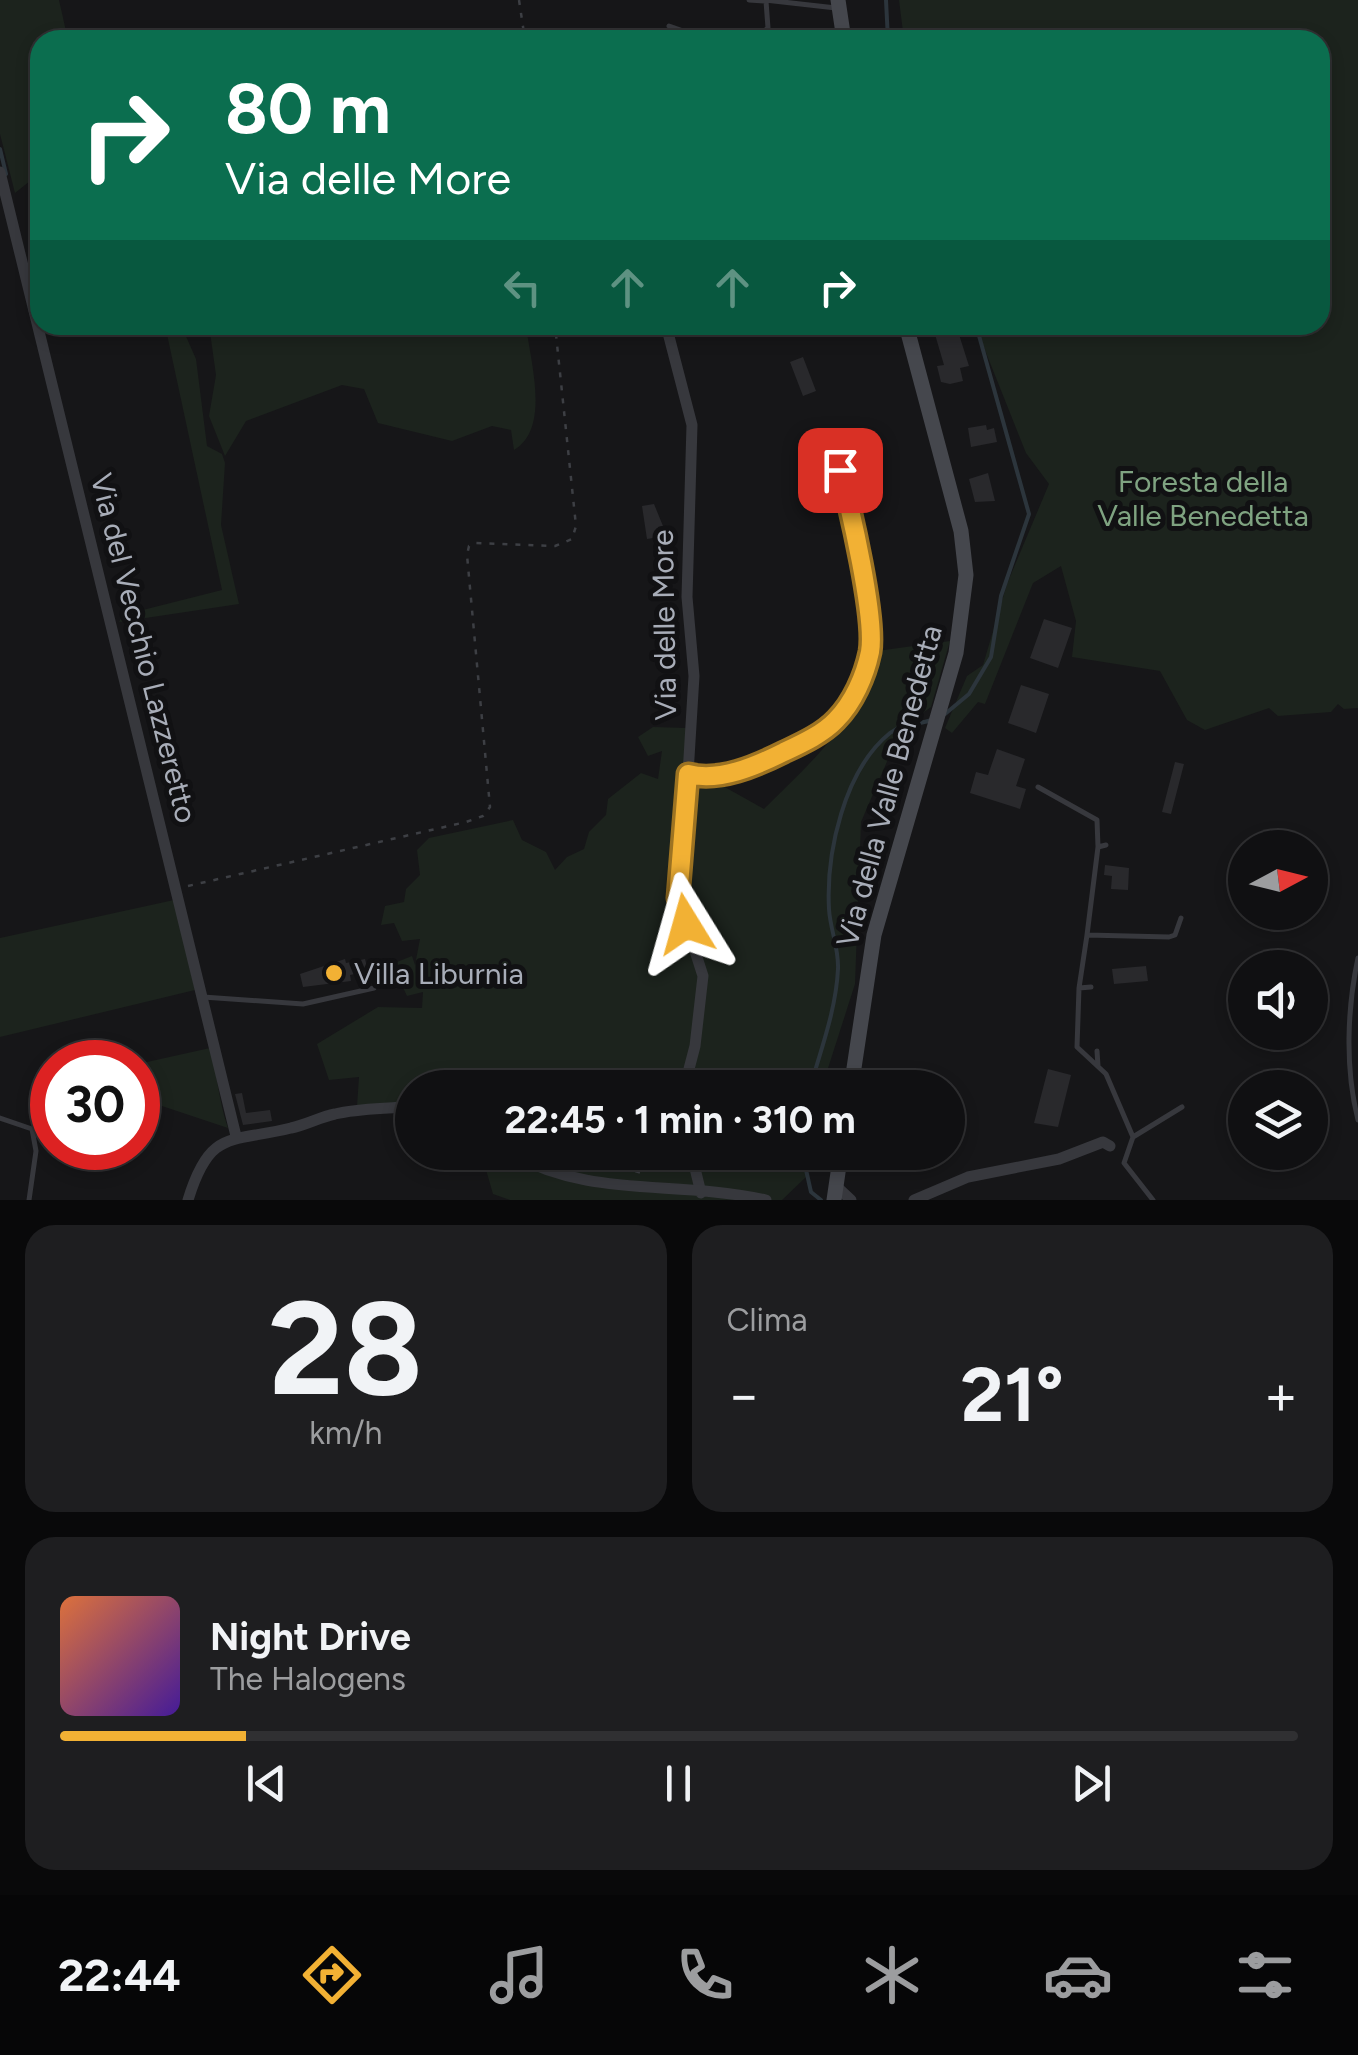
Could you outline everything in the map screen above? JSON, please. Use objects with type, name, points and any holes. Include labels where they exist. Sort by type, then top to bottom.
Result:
[{"type":"main road","points":[[838,4],[842,30]]},
{"type":"main road","name":"Via della Valle Benedetta","points":[[854,1070],[874,935],[956,653],[966,575],[961,531],[909,335]]},
{"type":"main road","points":[[834,1195],[838,1170]]},
{"type":"street","name":"Via del Vecchio Lazzeretto","points":[[0,172],[30,306]]},
{"type":"street","name":"Via del Vecchio Lazzeretto","points":[[37,335],[178,888],[204,997],[203,1015],[236,1136]]},
{"type":"street","name":"Via delle More","points":[[669,335],[692,425],[687,597],[694,676],[678,898],[703,976],[689,1070]]},
{"type":"street","points":[[688,774],[701,777],[736,772],[772,758],[834,723],[854,698],[870,650],[854,525],[840,470],[810,475]]},
{"type":"street","points":[[188,1200],[196,1172],[213,1150],[236,1136],[289,1129],[336,1114],[395,1108]]},
{"type":"street","points":[[914,1200],[968,1178],[1060,1160],[1104,1142],[1110,1146]]},
{"type":"street","points":[[535,1170],[559,1186],[622,1196],[729,1192],[766,1200]]},
{"type":"street","points":[[696,1170],[701,1193]]},
{"type":"street","points":[[834,1195],[851,1200]]},
{"type":"lane","points":[[749,0],[838,4]]},
{"type":"lane","points":[[766,1],[766,30]]},
{"type":"lane","points":[[669,26],[680,30]]},
{"type":"lane","points":[[1038,787],[1097,820],[1102,846],[1079,988],[1077,1047],[1116,1090],[1134,1137]]},
{"type":"lane","points":[[1086,936],[1169,937],[1175,935],[1181,918]]},
{"type":"lane","points":[[1358,958],[1352,988],[1352,1093],[1358,1120]]},
{"type":"lane","points":[[1079,988],[1092,987]]},
{"type":"lane","points":[[204,997],[302,1004],[374,988]]},
{"type":"lane","points":[[1098,1050],[1098,1066]]},
{"type":"lane","points":[[1153,1200],[1124,1163],[1134,1137],[1182,1107]]},
{"type":"lane","points":[[0,1118],[32,1128],[36,1151],[30,1200]]},
{"type":"path","points":[[519,0],[524,30]]},
{"type":"path","points":[[178,888],[466,822],[482,816],[490,807],[467,555],[476,542],[555,546],[572,539],[576,526],[556,335]]},
{"type":"path","points":[[634,1170],[650,1176]]},
{"type":"green space","points":[[0,0],[59,0],[66,30],[30,30],[30,181],[15,193],[0,134]]},
{"type":"green space","name":"Foresta della Valle Benedetta","points":[[899,0],[1358,0],[1358,708],[1344,709],[1338,704],[1331,712],[1278,716],[1269,708],[1205,730],[1187,720],[1160,671],[1072,657],[1076,621],[1061,566],[1033,583],[985,704],[978,702],[952,733],[945,728],[967,676],[983,665],[1007,584],[1049,484],[1026,453],[979,335],[1330,335],[1330,30],[903,30]]},
{"type":"green space","points":[[167,335],[185,335],[196,359],[207,446],[222,454],[225,463],[221,525],[239,604],[119,622],[123,615],[222,590]]},
{"type":"green space","points":[[210,335],[528,335],[535,410],[525,440],[514,450],[511,430],[492,426],[452,441],[378,423],[364,389],[342,385],[246,421],[225,456],[209,416],[216,375]]},
{"type":"green space","points":[[950,641],[931,707],[901,729],[861,822],[855,984],[827,1070],[395,1070],[395,1105],[357,1106],[359,1077],[329,1080],[317,1044],[378,1007],[422,1008],[423,992],[407,996],[395,971],[397,962],[412,956],[415,965],[420,939],[402,941],[394,923],[381,925],[385,906],[404,902],[406,889],[420,875],[417,850],[429,838],[513,820],[522,840],[546,852],[555,870],[567,857],[584,849],[589,832],[606,815],[608,799],[641,773],[658,779],[662,751],[648,756],[638,737],[653,727],[686,728],[689,767],[764,809],[847,718],[870,675],[877,651]]},
{"type":"green space","points":[[174,900],[195,990],[0,1037],[0,938]]},
{"type":"green space","points":[[210,1048],[228,1128],[160,1105],[160,1059]]},
{"type":"green space","points":[[486,1170],[807,1170],[806,1177],[782,1200],[510,1200],[493,1194]]},
{"type":"building","points":[[935,335],[959,335],[969,366],[960,368],[963,381],[941,382],[937,366],[944,365]]},
{"type":"building","points":[[803,357],[816,391],[803,396],[790,362]]},
{"type":"building","points":[[986,425],[987,430],[994,428],[997,442],[971,447],[968,428]]},
{"type":"building","points":[[988,473],[995,501],[975,502],[969,479]]},
{"type":"building","points":[[654,504],[663,526],[658,527],[659,537],[647,539],[642,506]]},
{"type":"building","points":[[1044,619],[1072,628],[1058,668],[1030,658]]},
{"type":"building","points":[[1021,685],[1049,694],[1036,733],[1008,723]]},
{"type":"building","points":[[997,749],[1025,759],[1016,786],[1026,789],[1020,809],[970,793],[976,772],[988,775]]},
{"type":"building","points":[[1175,762],[1184,764],[1171,814],[1162,812]]},
{"type":"building","points":[[1105,865],[1129,868],[1128,890],[1111,889],[1112,876],[1104,875]]},
{"type":"building","name":"Villa Liburnia","points":[[345,959],[346,963],[365,959],[368,971],[350,975],[351,981],[303,987],[300,974]]},
{"type":"building","points":[[1146,966],[1148,981],[1114,984],[1112,969]]},
{"type":"building","points":[[1048,1069],[1071,1075],[1058,1127],[1034,1123]]},
{"type":"building","points":[[242,1093],[246,1113],[270,1110],[272,1121],[243,1125],[235,1094]]},
{"type":"waterway","points":[[886,0],[888,30]]},
{"type":"waterway","points":[[0,149],[6,174]]},
{"type":"waterway","points":[[945,714],[969,694],[991,657],[1001,596],[1029,514],[979,335]]},
{"type":"waterway","points":[[815,1070],[837,984],[829,887],[841,814],[874,749],[895,730],[932,720]]},
{"type":"waterway","points":[[806,1170],[811,1192],[821,1200]]},
{"type":"place","name":"Villa Liburnia","points":[[334,973]]},
{"type":"route","points":[[686,924],[678,898],[688,774],[701,777],[736,772],[772,758],[834,723],[854,698],[870,650],[854,525],[840,470]]}]
